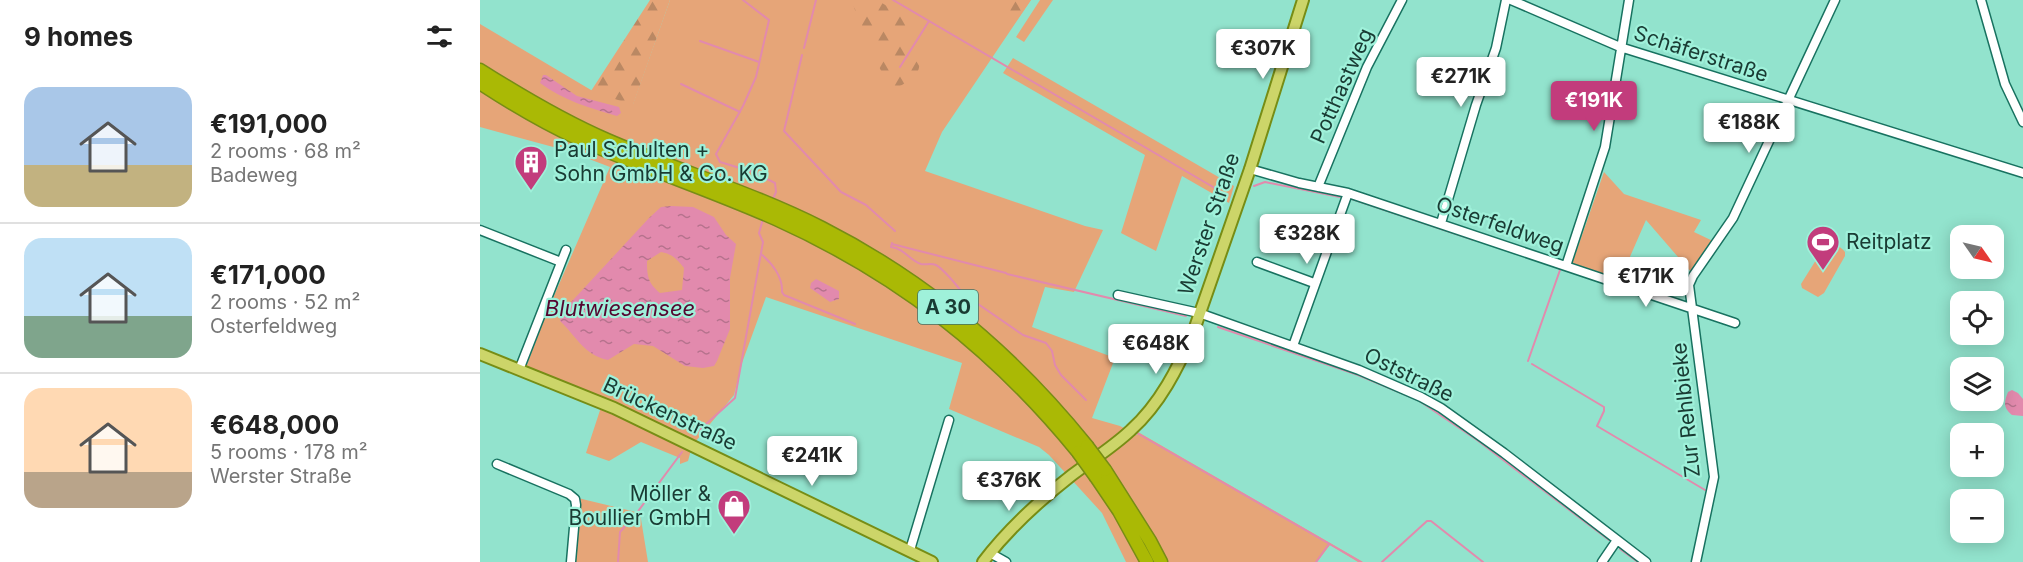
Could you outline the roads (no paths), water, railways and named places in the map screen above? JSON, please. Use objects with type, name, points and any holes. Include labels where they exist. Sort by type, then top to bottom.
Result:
[{"type":"highway","name":"A 30","points":[[480,70],[583,129],[760,206],[822,228],[861,249],[944,303],[1026,375],[1144,531],[1161,562]]},
{"type":"highway","name":"A 30","points":[[480,83],[508,102],[576,138],[760,206]]},
{"type":"highway","name":"A 30","points":[[1101,474],[1148,562]]},
{"type":"main road","name":"Werster Straße","points":[[987,557],[1008,531],[1050,493],[1131,431],[1153,407],[1182,358],[1250,169],[1303,0]]},
{"type":"main road","name":"Brückenstraße","points":[[480,354],[614,408],[932,562]]},
{"type":"street","name":"Potthastweg","points":[[1318,187],[1367,67],[1402,0]]},
{"type":"street","points":[[1441,223],[1476,105],[1496,48],[1506,0]]},
{"type":"street","name":"Schäferstraße","points":[[1511,0],[1620,47],[2023,173]]},
{"type":"street","points":[[1566,266],[1605,147],[1629,0]]},
{"type":"street","name":"Zur Rehlbieke","points":[[1696,562],[1714,477],[1689,285],[1733,218],[1835,0]]},
{"type":"street","points":[[1981,0],[2005,84],[2023,122]]},
{"type":"street","name":"Osterfeldweg","points":[[1250,169],[1348,193],[1735,323]]},
{"type":"street","points":[[1293,346],[1348,193]]},
{"type":"street","points":[[480,230],[561,262]]},
{"type":"street","points":[[519,370],[566,250]]},
{"type":"street","points":[[1257,262],[1314,283]]},
{"type":"street","name":"Oststraße","points":[[1118,295],[1199,313],[1359,369],[1441,408],[1504,453],[1646,562]]},
{"type":"street","points":[[910,550],[949,420]]},
{"type":"street","points":[[497,464],[569,494],[575,499],[572,562]]},
{"type":"street","points":[[1602,562],[1617,540]]},
{"type":"street","points":[[987,557],[1006,562]]},
{"type":"water","points":[[543,75],[577,96],[619,107],[621,113],[617,116],[567,99],[540,83]]},
{"type":"water","name":"Blutwiesensee","points":[[661,207],[693,207],[714,217],[726,235],[736,244],[730,278],[730,329],[714,366],[703,368],[685,366],[653,346],[634,344],[608,360],[600,358],[581,345],[560,321],[561,313]],"holes":[[[661,252],[674,257],[684,268],[682,290],[660,293],[651,282],[647,261]]]},
{"type":"water","points":[[816,279],[839,291],[839,299],[830,302],[810,288],[811,283]]},
{"type":"water","points":[[2012,390],[2023,399],[2023,416],[2012,415],[2006,407],[2008,392]]},
{"type":"waterway","points":[[743,0],[769,20],[756,77],[743,106],[716,154],[720,162],[753,172],[775,183],[776,192],[772,201]]},
{"type":"waterway","points":[[804,48],[816,0]]},
{"type":"waterway","points":[[893,0],[1225,194]]},
{"type":"waterway","points":[[900,67],[929,21]]},
{"type":"waterway","points":[[700,41],[759,62]]},
{"type":"waterway","points":[[802,55],[784,131],[841,192],[866,205],[895,231]]},
{"type":"waterway","points":[[681,84],[740,112]]},
{"type":"waterway","points":[[1254,186],[1265,182],[1340,197]]},
{"type":"waterway","points":[[1352,199],[1474,240]]},
{"type":"waterway","points":[[694,435],[735,398],[763,242],[759,233],[763,219]]},
{"type":"waterway","points":[[892,243],[891,247],[917,262],[934,264],[939,267],[962,293],[1023,335],[1046,343],[1052,351],[1055,365],[1061,375],[1086,400]]},
{"type":"waterway","points":[[892,244],[1006,273]]},
{"type":"waterway","points":[[761,254],[776,271],[784,295],[855,324]]},
{"type":"waterway","points":[[1528,361],[1559,268]]},
{"type":"waterway","points":[[1007,274],[1186,316]]},
{"type":"waterway","points":[[1218,327],[1358,375],[1418,400],[1477,440],[1609,540]]},
{"type":"waterway","points":[[1532,364],[1604,407],[1597,426],[1705,490]]},
{"type":"waterway","points":[[1137,433],[1361,562]]},
{"type":"waterway","points":[[618,562],[620,532],[682,452]]},
{"type":"waterway","points":[[1382,562],[1427,521],[1431,521],[1483,562]]},
{"type":"waterway","points":[[1316,562],[1329,544]]},
{"type":"waterway","points":[[1620,549],[1638,562]]},
{"type":"place","name":"Paul Schulten + Sohn GmbH & Co. KG","points":[[531,191]]},
{"type":"place","name":"Reitplatz","points":[[1823,271]]},
{"type":"place","name":"Möller & Boullier GmbH","points":[[734,535]]}]
